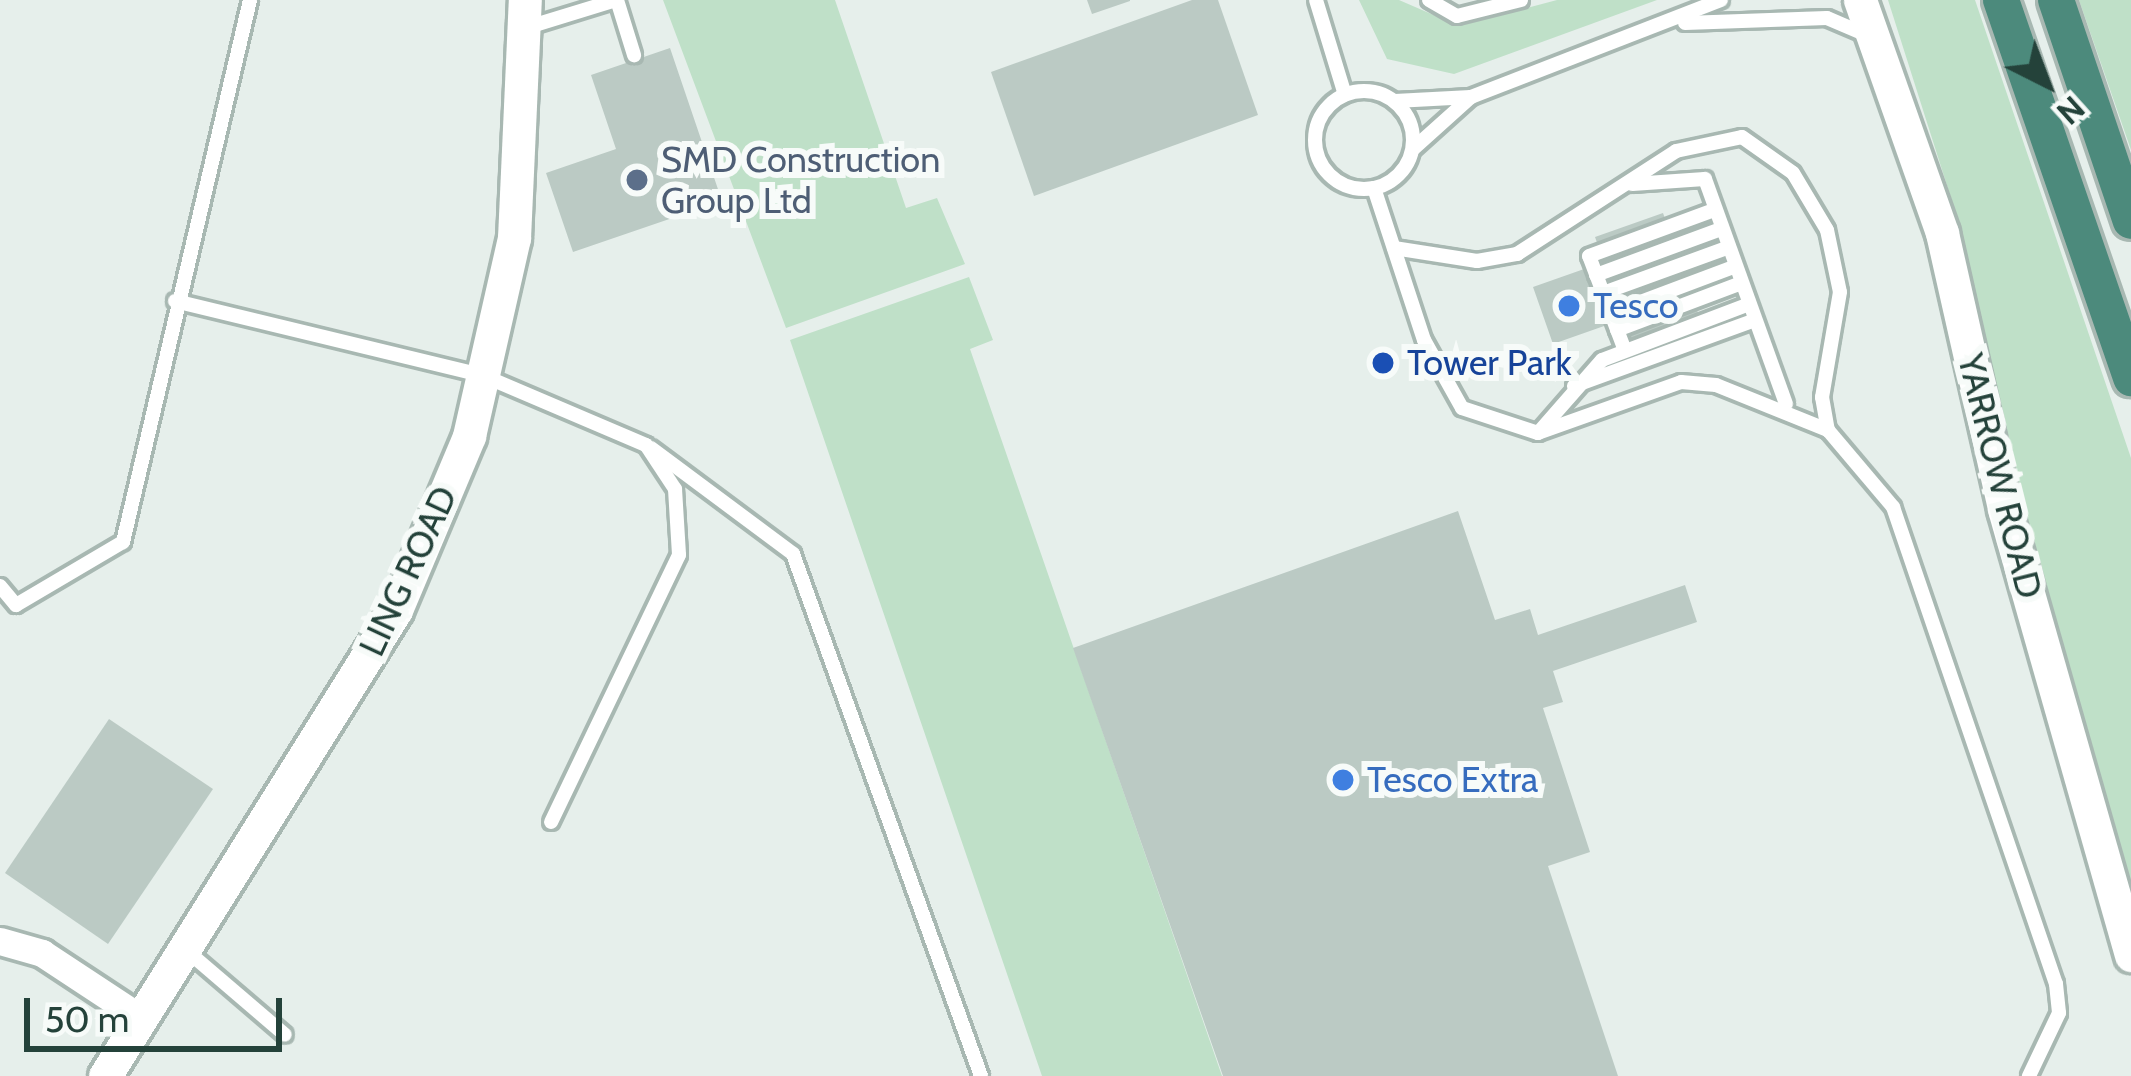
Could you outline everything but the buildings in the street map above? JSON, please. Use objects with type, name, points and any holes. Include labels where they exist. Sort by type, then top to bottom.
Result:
[{"type":"highway","points":[[2001,0],[2131,378]]},
{"type":"highway","points":[[2056,0],[2131,221]]},
{"type":"street","name":"YARROW ROAD","points":[[1860,0],[1942,233],[2004,509],[2131,955]]},
{"type":"street","name":"LING ROAD","points":[[105,1076],[396,610],[484,376],[514,238],[525,14]]},
{"type":"street","points":[[0,941],[42,953],[142,1019]]},
{"type":"lane","points":[[0,586],[16,605],[122,542],[175,301],[250,0]]},
{"type":"lane","points":[[525,14],[617,0],[634,55]]},
{"type":"lane","points":[[1316,0],[1345,94]]},
{"type":"lane","points":[[1429,0],[1457,16],[1521,0]]},
{"type":"lane","points":[[1345,94],[1396,101],[1471,97],[1682,23],[1721,0]]},
{"type":"lane","points":[[1682,23],[1827,18],[1874,38]]},
{"type":"lane","points":[[1345,94],[1319,120],[1318,155],[1340,182],[1374,188],[1399,174],[1413,149],[1471,97]]},
{"type":"lane","points":[[1396,101],[1413,149]]},
{"type":"lane","points":[[1394,248],[1477,261],[1516,254],[1621,187],[1712,137],[1742,137],[1793,173],[1836,265],[1822,397],[1828,430]]},
{"type":"lane","points":[[1621,187],[1687,173],[1705,179],[1736,285],[1786,404]]},
{"type":"lane","points":[[1374,188],[1424,340],[1462,409],[1538,433],[1682,382],[1786,404],[1828,430],[1905,526],[2033,906],[2059,1013],[2029,1076]]},
{"type":"lane","points":[[1624,348],[1589,256],[1711,211]]},
{"type":"lane","points":[[1596,275],[1718,230]]},
{"type":"lane","points":[[1603,293],[1724,249]]},
{"type":"lane","points":[[1610,313],[1731,268]]},
{"type":"lane","points":[[1617,330],[1736,285]]},
{"type":"lane","points":[[175,301],[484,376],[646,445],[793,554],[980,1076]]},
{"type":"lane","points":[[1538,433],[1570,388],[1624,348],[1744,306]]},
{"type":"lane","points":[[1570,388],[1750,322]]},
{"type":"lane","points":[[551,822],[679,555],[675,489],[646,445]]},
{"type":"lane","points":[[186,950],[285,1035]]},
{"type":"green space","points":[[663,0],[835,0],[906,208],[937,198],[965,264],[786,328]]},
{"type":"green space","points":[[1359,0],[1399,0],[1459,26],[1557,0],[1657,0],[1454,74],[1387,59]]},
{"type":"green space","points":[[1888,0],[1975,0],[2131,458],[2131,888],[1999,452],[1958,220]]},
{"type":"green space","points":[[2079,0],[2131,0],[2131,150]]},
{"type":"green space","points":[[969,277],[993,340],[970,349],[1222,1076],[1042,1076],[790,340]]},
{"type":"place","name":"SMD Construction Group Ltd","points":[[637,180]]},
{"type":"place","name":"Tesco","points":[[1569,306]]},
{"type":"place","name":"Tower Park","points":[[1383,363]]},
{"type":"place","name":"Tesco Extra","points":[[1343,780]]}]
